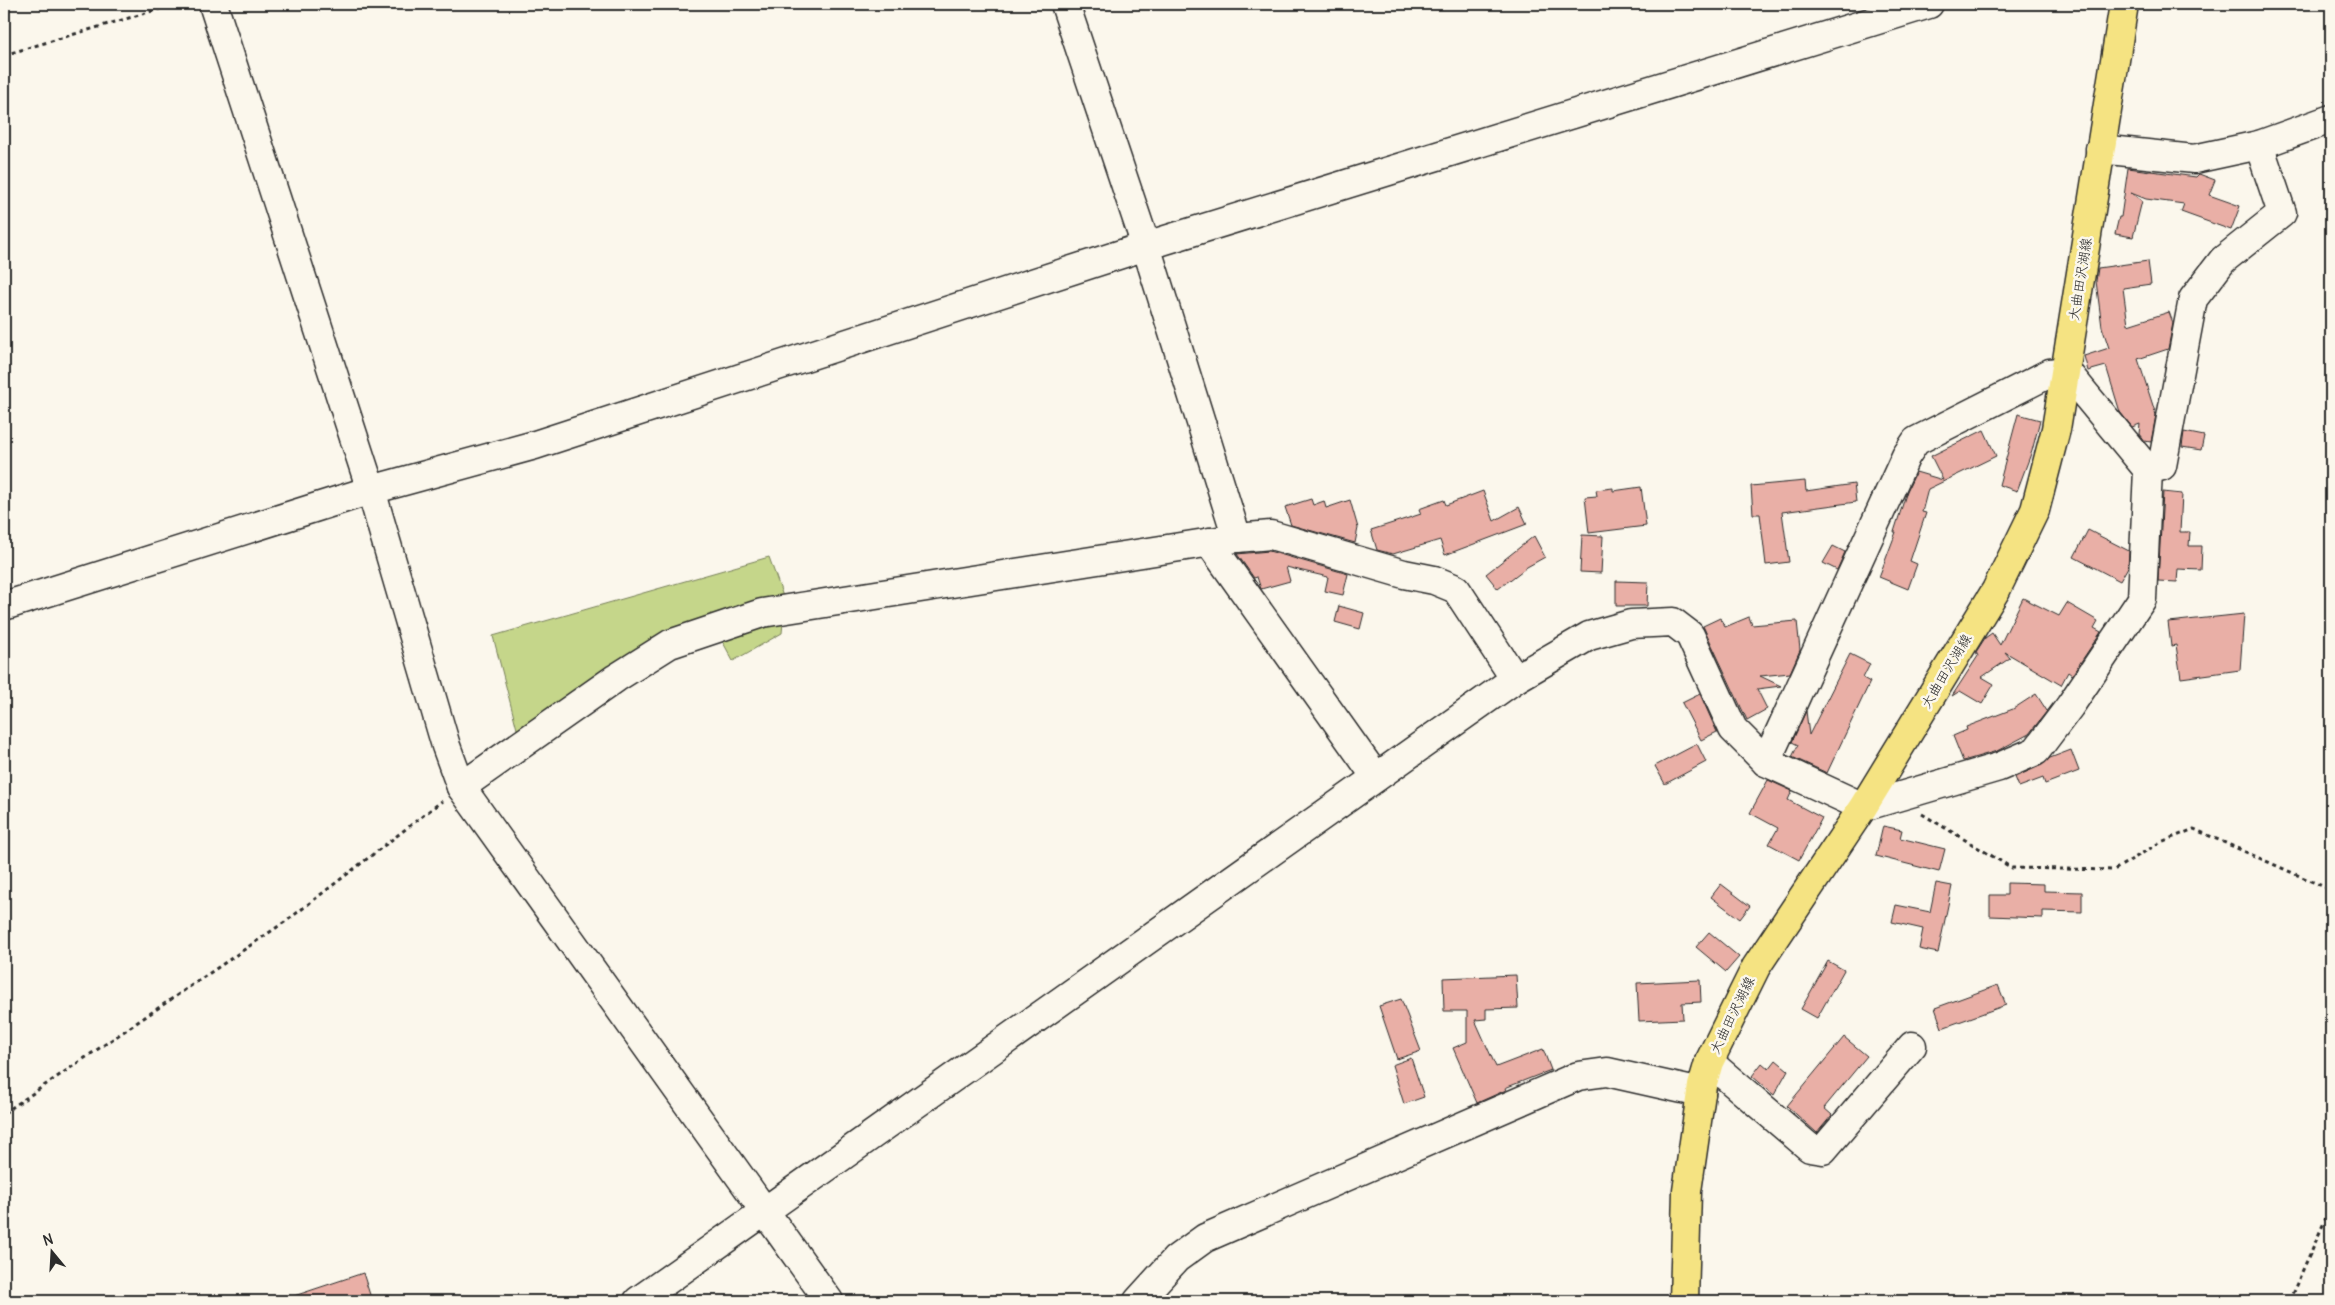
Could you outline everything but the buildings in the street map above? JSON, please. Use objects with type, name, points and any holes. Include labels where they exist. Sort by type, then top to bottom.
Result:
[{"type":"main road","name":"大曲田沢湖線","points":[[1684,1301],[1687,1191],[1701,1093],[1709,1062],[1756,967],[1863,807],[1996,590],[2035,510],[2056,429],[2124,4]]},
{"type":"street","points":[[213,4],[371,490],[461,787],[828,1301]]},
{"type":"street","points":[[1065,4],[1146,246],[1237,538]]},
{"type":"street","points":[[4,606],[371,490],[535,445],[1146,246],[1928,4]]},
{"type":"street","points":[[2100,149],[2194,160],[2259,145],[2331,119]]},
{"type":"street","points":[[2148,470],[2162,466],[2193,299],[2222,260],[2282,213],[2259,145]]},
{"type":"street","points":[[638,1301],[1515,679],[1589,636],[1631,624],[1673,622],[1690,635],[1733,728],[1766,762],[1863,807],[1999,767],[2036,751],[2070,706],[2142,599],[2148,470],[2066,371],[2050,373],[1916,441],[1890,491],[1766,762]]},
{"type":"street","points":[[461,787],[616,678],[670,644],[762,613],[1237,538],[1271,536],[1404,574],[1434,580],[1456,589],[1515,679]]},
{"type":"street","points":[[1209,542],[1376,777]]},
{"type":"street","points":[[1709,1062],[1810,1148],[1823,1150],[1912,1046]]},
{"type":"street","points":[[1138,1301],[1176,1259],[1205,1238],[1578,1076],[1608,1072],[1701,1093]]},
{"type":"path","points":[[4,54],[176,4]]},
{"type":"path","points":[[4,1113],[289,919],[461,787]]},
{"type":"path","points":[[1917,812],[2012,868],[2114,870],[2162,842],[2194,829],[2331,890]]},
{"type":"path","points":[[2289,1301],[2331,1207]]},
{"type":"green space","points":[[769,557],[785,602],[782,633],[733,661],[719,635],[518,733],[493,636]]}]
